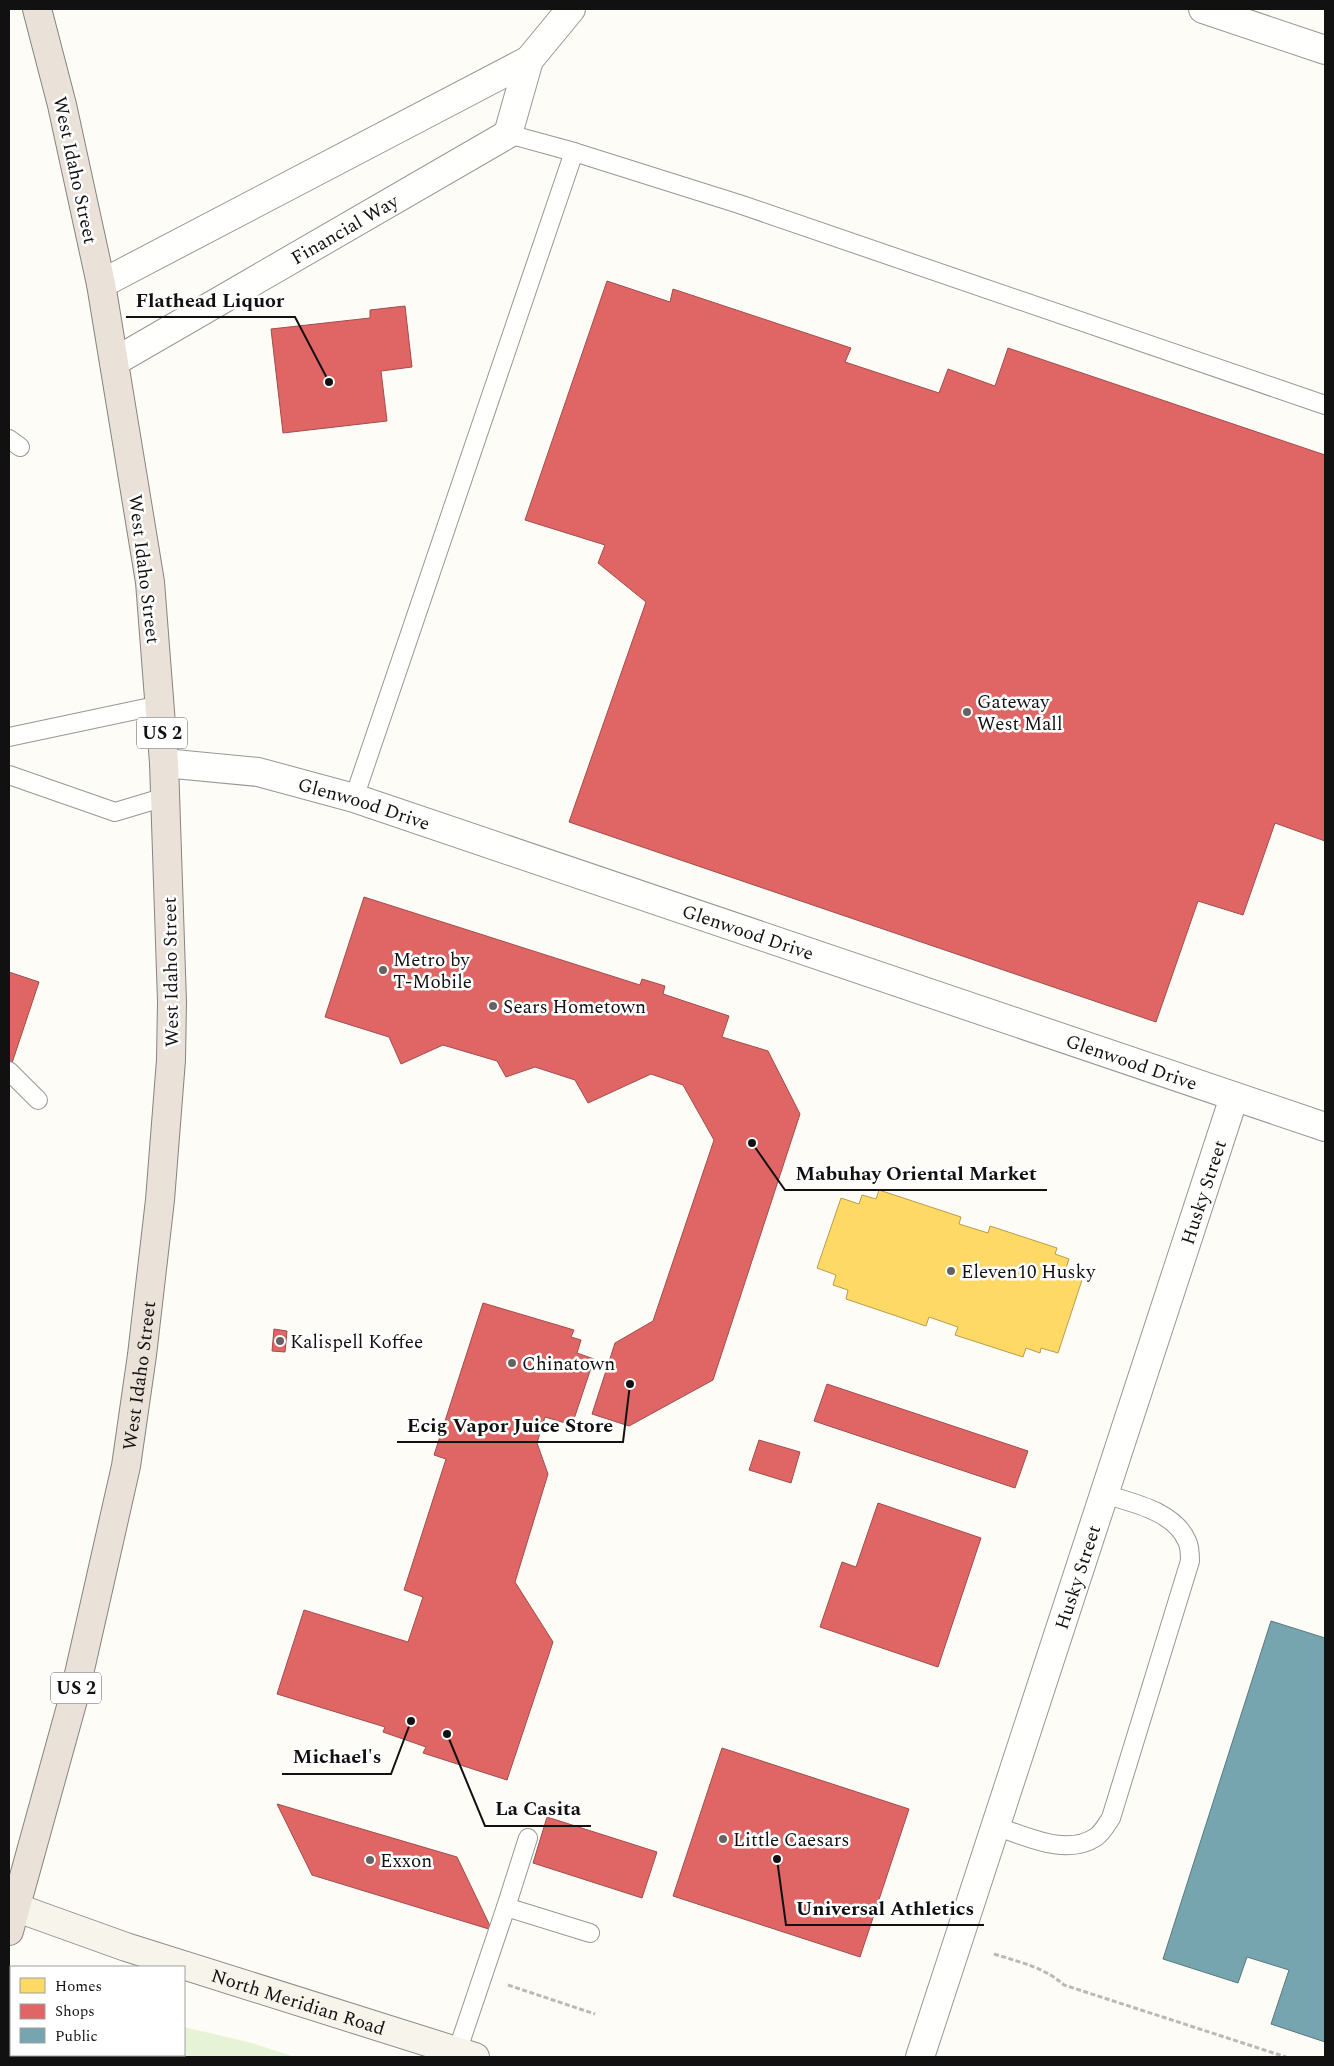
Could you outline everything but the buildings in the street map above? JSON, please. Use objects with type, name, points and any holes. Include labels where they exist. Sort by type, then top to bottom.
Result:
[{"type":"highway","name":"West Idaho Street","points":[[11,1915],[84,1653],[126,1466],[142,1355],[160,1200],[171,1060],[172,1002],[166,797],[150,582],[101,284],[62,105],[37,9]]},
{"type":"main road","name":"North Meridian Road","points":[[11,1915],[126,1947],[466,2054]]},
{"type":"street","points":[[101,284],[529,60],[571,9]]},
{"type":"street","points":[[1203,9],[1325,50]]},
{"type":"street","points":[[508,134],[529,60]]},
{"type":"street","name":"Financial Way","points":[[114,362],[508,134]]},
{"type":"street","name":"Glenwood Drive","points":[[164,763],[258,772],[354,798],[1325,1127]]},
{"type":"street","name":"Husky Street","points":[[920,2057],[1234,1097]]},
{"type":"lane","points":[[508,134],[574,152],[739,204],[1325,405]]},
{"type":"lane","points":[[354,798],[574,152]]},
{"type":"lane","points":[[9,737],[160,705]]},
{"type":"lane","points":[[9,775],[116,812],[166,797]]},
{"type":"lane","points":[[9,1071],[38,1100]]},
{"type":"lane","points":[[995,1826],[1062,1846],[1080,1844],[1098,1836],[1111,1818],[1190,1561],[1188,1543],[1180,1528],[1165,1516],[1104,1494]]},
{"type":"lane","points":[[466,2054],[483,1976],[528,1838]]},
{"type":"lane","points":[[506,1907],[590,1933]]},
{"type":"path","points":[[994,1954],[1040,1968],[1053,1974],[1064,1985],[1286,2057]]},
{"type":"path","points":[[483,1976],[595,2014]]},
{"type":"green space","points":[[185,2027],[252,2043],[295,2057],[62,2057],[185,2056]]},
{"type":"place","name":"Flathead Liquor","points":[[329,382]]},
{"type":"place","name":"Gateway West Mall","points":[[967,712]]},
{"type":"place","name":"Metro by T-Mobile","points":[[383,970]]},
{"type":"place","name":"Sears Hometown","points":[[493,1006]]},
{"type":"place","name":"Mabuhay Oriental Market","points":[[752,1143]]},
{"type":"place","name":"Eleven10 Husky","points":[[951,1271]]},
{"type":"place","name":"Kalispell Koffee","points":[[280,1341]]},
{"type":"place","name":"Chinatown","points":[[512,1363]]},
{"type":"place","name":"Ecig Vapor Juice Store","points":[[630,1384]]},
{"type":"place","name":"Michael's","points":[[411,1721]]},
{"type":"place","name":"La Casita","points":[[447,1734]]},
{"type":"place","name":"Little Caesars","points":[[723,1839]]},
{"type":"place","name":"Universal Athletics","points":[[777,1859]]},
{"type":"place","name":"Exxon","points":[[370,1860]]}]
